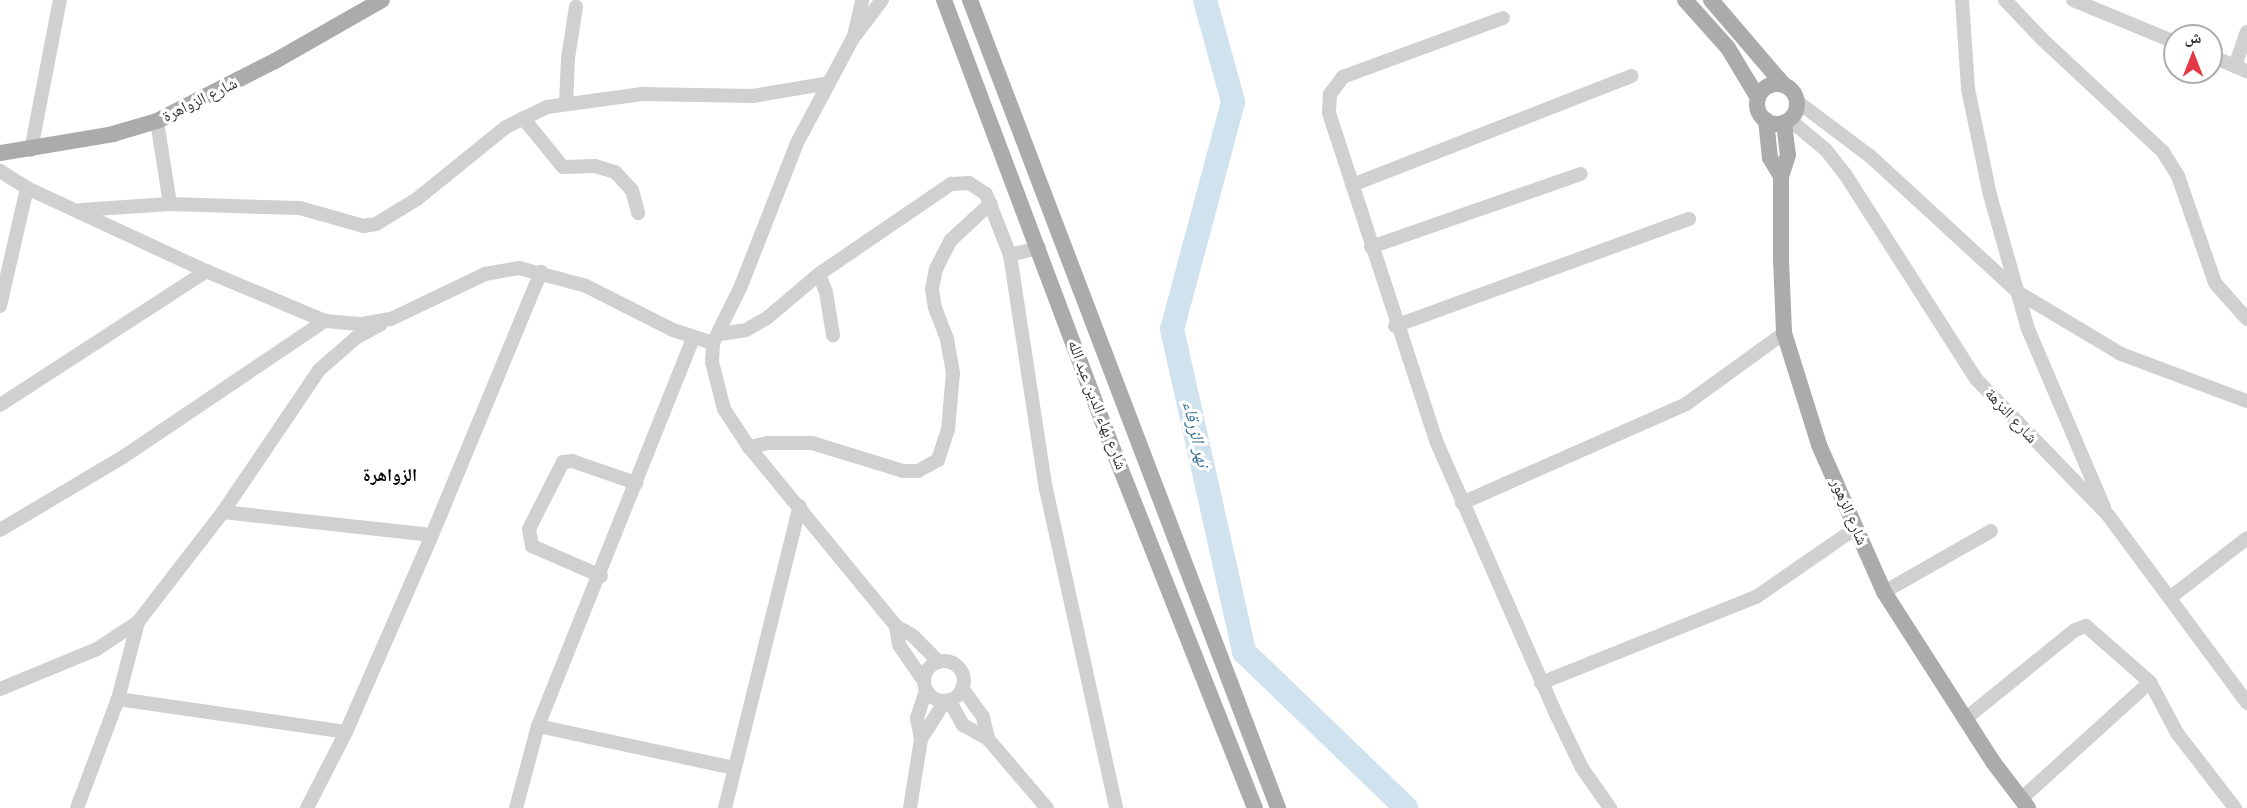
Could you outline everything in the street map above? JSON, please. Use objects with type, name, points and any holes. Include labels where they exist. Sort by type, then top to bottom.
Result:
[{"type":"main road","name":"شارع الزواهرة","points":[[0,153],[31,150],[157,121],[275,61],[382,0]]},
{"type":"main road","name":"شارع بهاء الدين عبد الله","points":[[944,0],[1110,442],[1255,808]]},
{"type":"main road","points":[[1685,0],[1728,48],[1758,98],[1758,110],[1766,120],[1787,121],[1798,102],[1793,91],[1783,84],[1711,0]]},
{"type":"main road","name":"شارع بهاء الدين عبد الله","points":[[974,4],[1278,808]]},
{"type":"main road","points":[[1758,98],[1765,87],[1783,84]]},
{"type":"main road","name":"شارع الزهور","points":[[1766,120],[1770,159],[1781,176]]},
{"type":"main road","name":"شارع الزهور","points":[[1787,121],[1788,155],[1781,176],[1784,333],[1819,445],[1884,592],[1965,719],[2025,804]]},
{"type":"street","points":[[31,150],[60,0]]},
{"type":"street","points":[[853,38],[862,0]]},
{"type":"street","points":[[882,0],[853,38],[797,143],[716,339],[712,362],[724,409],[749,447],[800,506],[896,626],[914,636],[939,662]]},
{"type":"street","points":[[1962,0],[1973,121],[2032,340],[2108,515]]},
{"type":"street","points":[[2005,0],[2042,39],[2163,152],[2178,176],[2215,283],[2247,319]]},
{"type":"street","points":[[2073,0],[2163,37]]},
{"type":"street","points":[[566,104],[568,58],[576,7]]},
{"type":"street","points":[[1503,18],[1343,77],[1328,102],[1395,326],[1462,503],[1541,683],[1582,768],[1610,808]]},
{"type":"street","points":[[2223,61],[2241,69],[2247,32]]},
{"type":"street","points":[[1352,185],[1631,76]]},
{"type":"street","points":[[81,210],[170,204],[300,208],[354,224],[376,224],[417,199],[506,127],[523,118],[566,104],[653,93],[753,96],[829,83]]},
{"type":"street","points":[[1798,102],[1870,156],[2019,293],[2121,354],[2247,401]]},
{"type":"street","points":[[523,118],[562,166],[594,166],[615,172],[632,190],[638,213]]},
{"type":"street","points":[[157,121],[170,204]]},
{"type":"street","name":"شارع النزهة","points":[[1787,121],[1826,150],[1845,174],[1976,379],[2108,515],[2171,597],[2247,703]]},
{"type":"street","points":[[0,171],[27,188],[81,210],[206,271],[325,321],[362,324],[391,319]]},
{"type":"street","points":[[1371,247],[1581,174]]},
{"type":"street","points":[[0,689],[97,649],[138,622],[223,512],[319,370],[357,337],[391,319],[485,274],[509,268],[541,272],[586,286],[693,339],[716,339],[746,330],[757,324],[819,274],[951,184],[960,182],[978,188],[991,203],[1010,255],[1046,489],[1116,808]]},
{"type":"street","points":[[0,306],[27,188]]},
{"type":"street","points":[[749,447],[768,443],[812,444],[903,471],[918,471],[938,460],[948,430],[953,373],[947,339],[935,308],[932,289],[936,269],[951,240],[991,203]]},
{"type":"street","points":[[1395,326],[1689,219]]},
{"type":"street","points":[[1010,255],[1039,248]]},
{"type":"street","points":[[0,405],[206,271]]},
{"type":"street","points":[[307,808],[345,732],[432,535],[541,272]]},
{"type":"street","points":[[819,274],[826,292],[832,335]]},
{"type":"street","points":[[0,530],[123,457],[325,321]]},
{"type":"street","points":[[1462,503],[1686,404],[1784,333]]},
{"type":"street","points":[[516,808],[538,726],[601,576],[693,339]]},
{"type":"street","points":[[601,576],[532,546],[529,529],[563,462],[572,461],[636,483]]},
{"type":"street","points":[[725,808],[800,506]]},
{"type":"street","points":[[223,512],[432,535]]},
{"type":"street","points":[[1541,683],[1756,597],[1856,528]]},
{"type":"street","points":[[1884,592],[1992,531]]},
{"type":"street","points":[[2171,597],[2247,538]]},
{"type":"street","points":[[77,808],[118,699],[138,622]]},
{"type":"street","points":[[1965,719],[2082,625],[2150,682],[2177,733],[2235,808]]},
{"type":"street","points":[[896,626],[900,645],[925,686],[947,701],[963,725],[988,739],[1047,808]]},
{"type":"street","points":[[910,808],[921,739],[917,718],[926,672],[939,662],[948,662],[961,671],[962,688],[983,717],[988,739]]},
{"type":"street","points":[[2025,804],[2150,682]]},
{"type":"street","points":[[921,739],[947,701],[962,688]]},
{"type":"street","points":[[118,699],[345,732]]},
{"type":"street","points":[[538,726],[734,768]]},
{"type":"waterway","name":"نهر الزرقاء","points":[[1205,0],[1233,102],[1172,329],[1244,652],[1406,808]]},
{"type":"district","name":"الزواهرة","points":[[390,475]]}]
